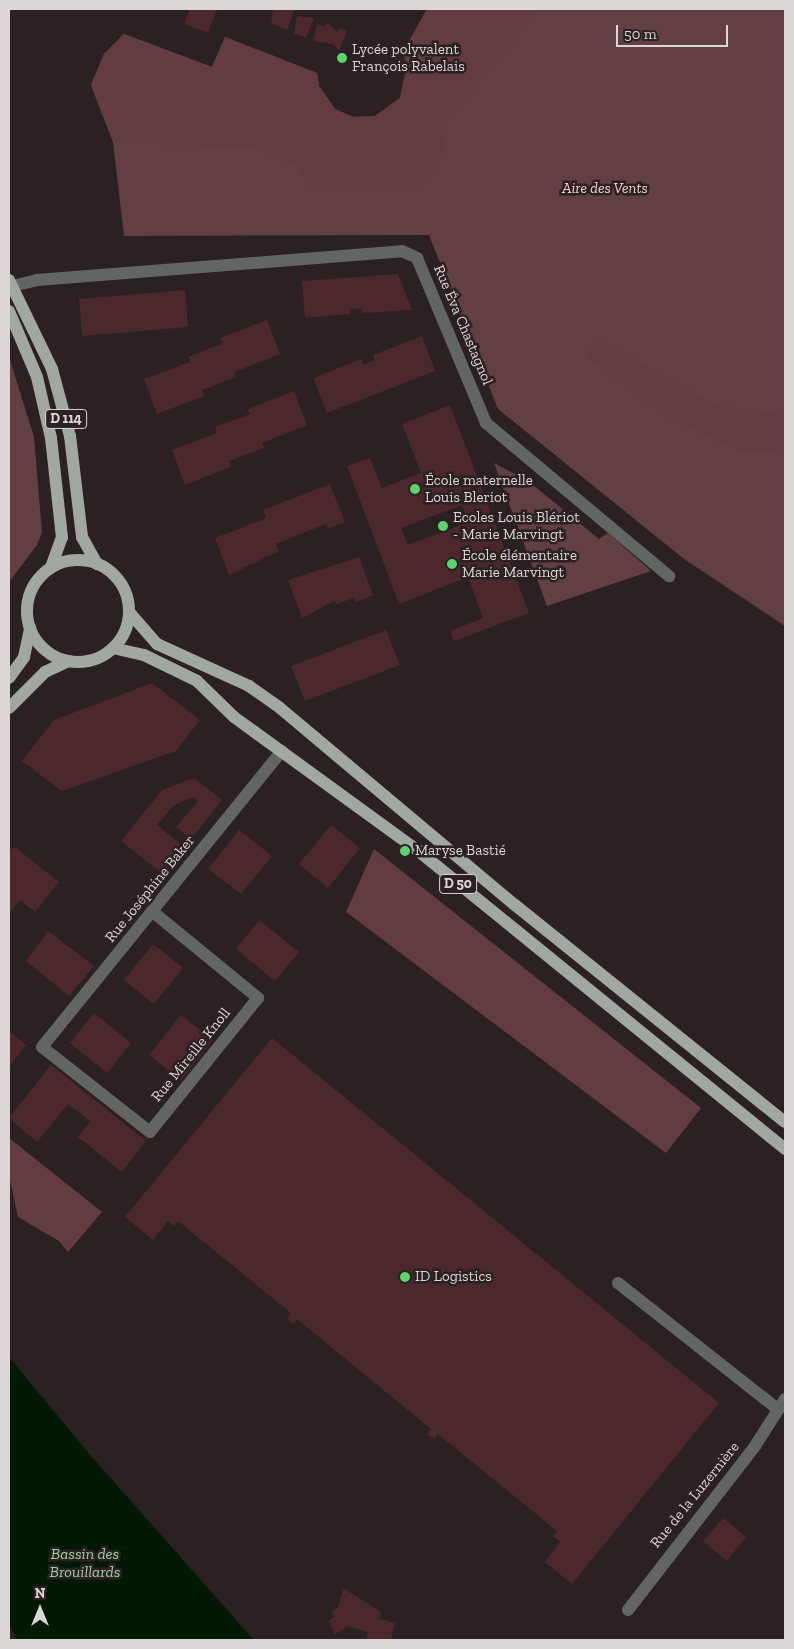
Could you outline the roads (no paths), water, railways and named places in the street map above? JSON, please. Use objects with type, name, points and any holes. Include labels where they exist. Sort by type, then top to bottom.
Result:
[{"type":"main road","name":"D 114","points":[[11,283],[54,377],[70,436],[82,537],[97,564]]},
{"type":"main road","name":"D 114","points":[[9,311],[37,376],[51,438],[62,537],[51,568]]},
{"type":"main road","points":[[9,678],[24,657],[30,628],[27,614],[32,588],[51,568],[73,560],[97,564],[120,583],[129,612],[122,638],[114,648],[97,658],[69,661],[45,672],[9,708]]},
{"type":"main road","name":"D 50","points":[[129,612],[157,644],[249,686],[280,708],[785,1122]]},
{"type":"main road","points":[[30,628],[52,655],[69,661]]},
{"type":"main road","name":"D 50","points":[[114,648],[144,654],[182,672],[282,751],[416,849],[785,1149]]},
{"type":"street","name":"Rue Éva Chastagnol","points":[[11,283],[402,251],[417,258],[486,423],[669,576]]},
{"type":"street","name":"Rue Joséphine Baker","points":[[150,1132],[42,1047],[282,751]]},
{"type":"street","name":"Rue Mireille Knoll","points":[[150,1132],[258,998],[153,912]]},
{"type":"street","points":[[618,1283],[776,1408]]},
{"type":"street","name":"Rue de la Luzernière","points":[[628,1610],[755,1446],[776,1408],[785,1399]]},
{"type":"water","name":"Bassin des Brouillards","points":[[9,1357],[91,1456],[254,1640],[17,1640],[9,1624]]},
{"type":"place","name":"Lycée polyvalent François Rabelais","points":[[342,58]]},
{"type":"place","name":"École maternelle Louis Bleriot","points":[[415,489]]},
{"type":"place","name":"Ecoles Louis Blériot - Marie Marvingt","points":[[443,526]]},
{"type":"place","name":"École élémentaire Marie Marvingt","points":[[452,564]]},
{"type":"place","name":"Maryse Bastié","points":[[405,851]]},
{"type":"place","name":"ID Logistics","points":[[405,1277]]},
{"type":"park label","name":"Aire des Vents","points":[[605,189]]}]
